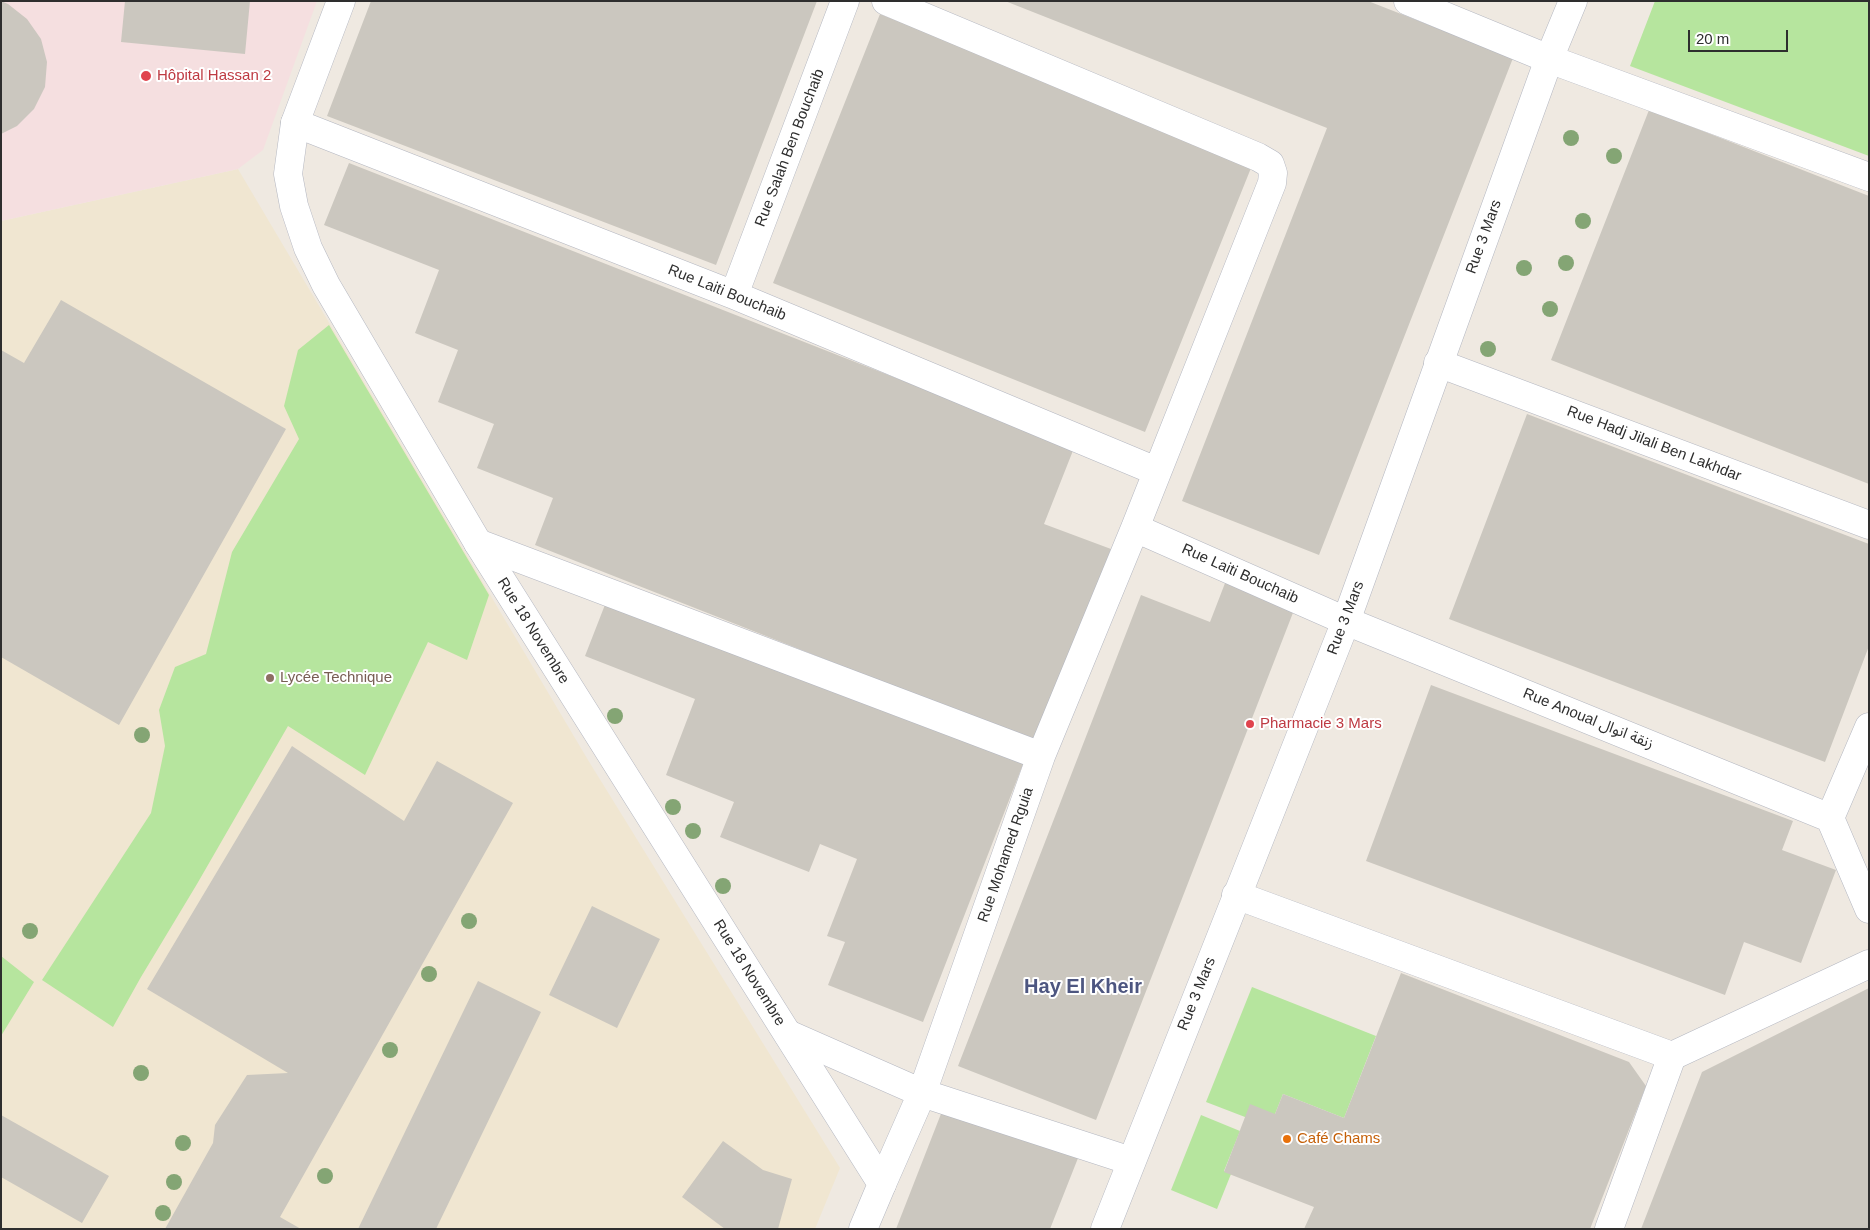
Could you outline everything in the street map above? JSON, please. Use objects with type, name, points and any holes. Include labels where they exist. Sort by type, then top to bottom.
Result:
[{"type":"street","name":"Rue 18 Novembre","points":[[341,1],[295,123],[288,174],[294,206],[308,248],[326,286],[478,543],[882,1184]]},
{"type":"street","name":"Rue Salah Ben Bouchaib","points":[[734,294],[845,1]]},
{"type":"street","name":"Rue Mohamed Rguia","points":[[882,1184],[922,1093],[1041,756],[1135,528],[1156,471],[1272,183],[1273,172],[1270,164],[1249,153],[886,1]]},
{"type":"street","points":[[1408,1],[1549,59],[1869,176]]},
{"type":"street","name":"Rue 3 Mars","points":[[1105,1229],[1346,620],[1549,59],[1573,1]]},
{"type":"street","name":"Rue Laiti Bouchaib","points":[[295,123],[734,294],[1156,471]]},
{"type":"street","name":"Rue Hadj Jilali Ben Lakhdar","points":[[1438,363],[1869,525]]},
{"type":"street","name":"Rue Laiti Bouchaib","points":[[1135,528],[1346,620]]},
{"type":"street","points":[[478,543],[1041,756]]},
{"type":"street","name":"Rue Anoual زنقة انوال","points":[[1346,620],[1830,818]]},
{"type":"street","points":[[1869,727],[1830,818],[1869,909]]},
{"type":"street","points":[[1236,896],[1672,1056]]},
{"type":"street","points":[[1609,1229],[1672,1056],[1869,964]]},
{"type":"street","points":[[788,1034],[922,1093],[1131,1162]]},
{"type":"street","points":[[863,1229],[882,1184]]},
{"type":"shaded area","name":"Hôpital Hassan 2","points":[[1,1],[317,1],[263,150],[238,169],[1,221]]},
{"type":"shaded area","name":"Lycée Technique","points":[[238,169],[588,760],[840,1168],[815,1229],[1,1229],[1,221]]},
{"type":"green space","points":[[1655,1],[1869,1],[1869,156],[1630,66]]},
{"type":"green space","points":[[329,325],[489,595],[467,660],[428,642],[365,775],[288,726],[113,1027],[42,980],[151,813],[165,746],[159,710],[175,667],[206,654],[232,552],[299,439],[284,406],[298,350]]},
{"type":"green space","points":[[1,956],[34,982],[1,1036]]},
{"type":"green space","points":[[1252,987],[1376,1036],[1344,1118],[1283,1094],[1275,1114],[1245,1117],[1206,1102]]},
{"type":"green space","points":[[1201,1115],[1240,1131],[1224,1171],[1231,1174],[1217,1209],[1171,1190]]},
{"type":"building","points":[[1,1],[8,4],[27,19],[41,39],[47,62],[45,87],[34,109],[17,126],[1,134]]},
{"type":"building","points":[[125,1],[250,1],[245,54],[121,42]]},
{"type":"building","points":[[371,1],[817,1],[716,265],[327,116]]},
{"type":"building","points":[[1005,1],[1368,1],[1513,58],[1319,555],[1182,501],[1327,128]]},
{"type":"building","points":[[880,14],[1253,163],[1145,432],[773,283]]},
{"type":"building","points":[[1649,110],[1869,196],[1869,484],[1551,360]]},
{"type":"building","points":[[349,163],[1074,448],[1044,524],[1111,549],[1035,742],[535,545],[553,498],[477,468],[494,424],[438,402],[458,350],[415,333],[439,270],[324,225]]},
{"type":"building","points":[[61,300],[286,429],[119,725],[1,657],[1,350],[24,363]]},
{"type":"building","points":[[1527,414],[1869,544],[1869,646],[1825,762],[1449,619]]},
{"type":"building","points":[[1227,578],[1296,605],[1096,1120],[958,1066],[1141,595],[1210,622]]},
{"type":"building","points":[[608,597],[1025,759],[923,1022],[828,985],[845,942],[827,936],[857,859],[820,844],[809,872],[720,837],[734,802],[666,775],[695,699],[585,656]]},
{"type":"building","points":[[1431,685],[1793,821],[1782,850],[1836,870],[1801,963],[1744,942],[1725,995],[1366,861]]},
{"type":"building","points":[[292,746],[404,821],[437,761],[513,803],[280,1217],[301,1229],[165,1229],[213,1143],[215,1125],[247,1075],[288,1073],[147,989]]},
{"type":"building","points":[[592,906],[660,939],[617,1028],[549,995]]},
{"type":"building","points":[[1401,973],[1629,1062],[1646,1086],[1590,1229],[1304,1229],[1314,1207],[1224,1172],[1250,1104],[1275,1114],[1283,1094],[1344,1118]]},
{"type":"building","points":[[478,981],[541,1012],[436,1229],[358,1229]]},
{"type":"building","points":[[1869,988],[1869,1229],[1641,1229],[1702,1072]]},
{"type":"building","points":[[946,1101],[1080,1153],[1050,1229],[896,1229]]},
{"type":"building","points":[[1,1115],[109,1176],[82,1223],[1,1177]]},
{"type":"building","points":[[723,1141],[763,1170],[792,1179],[778,1229],[725,1229],[682,1197]]},
{"type":"place","name":"Hôpital Hassan 2","points":[[146,76]]},
{"type":"place","name":"Lycée Technique","points":[[270,678]]},
{"type":"place","name":"Pharmacie 3 Mars","points":[[1250,724]]},
{"type":"place","name":"Café Chams","points":[[1287,1139]]},
{"type":"district","name":"Hay El Kheir","points":[[1083,987]]}]
